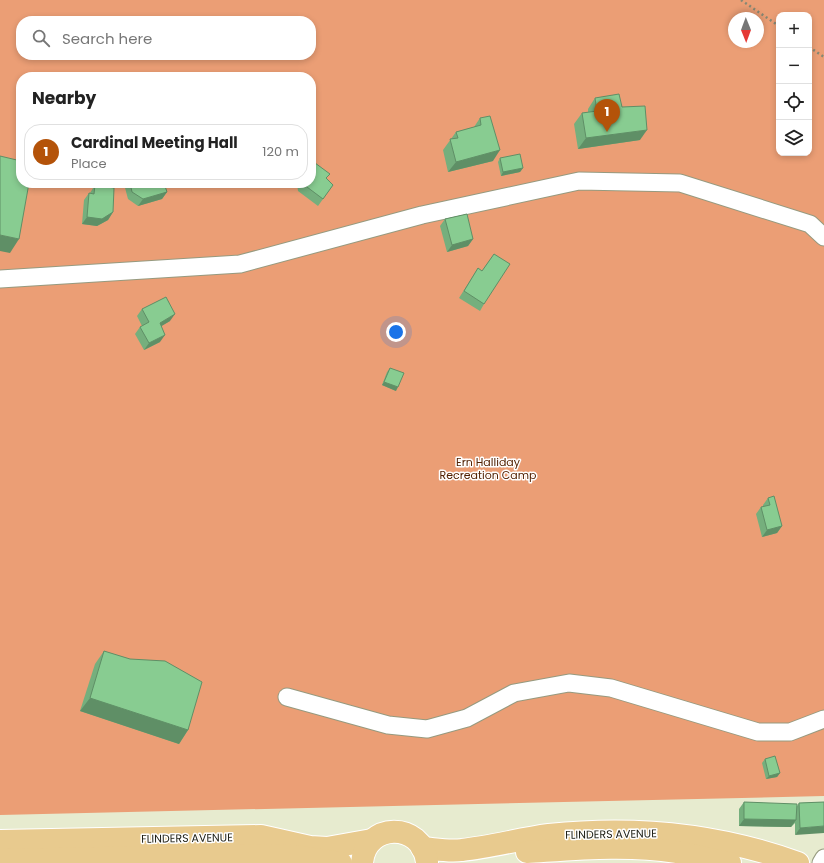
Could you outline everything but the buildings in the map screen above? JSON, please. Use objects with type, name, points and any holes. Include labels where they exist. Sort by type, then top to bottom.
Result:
[{"type":"main road","name":"FLINDERS AVENUE","points":[[0,860],[110,853],[261,836],[310,847],[328,848],[372,840],[384,833],[399,831],[413,837],[425,855],[462,850],[516,839],[551,835],[586,832],[637,831],[708,839],[770,853],[798,863]]},
{"type":"main road","points":[[362,863],[364,852],[372,840]]},
{"type":"main road","name":"FLINDERS AVENUE","points":[[0,841],[110,853],[293,856],[341,863]]},
{"type":"main road","name":"FLINDERS AVENUE","points":[[469,863],[517,853],[575,849],[625,848],[675,852],[730,863]]},
{"type":"lane","points":[[0,279],[240,264],[422,215],[579,181],[680,183],[810,224],[824,237]]},
{"type":"lane","points":[[288,697],[388,725],[427,729],[467,718],[514,693],[569,683],[611,688],[758,732],[790,732],[824,719]]},
{"type":"lane","points":[[821,863],[824,858]]},
{"type":"path","points":[[741,0],[776,24]]},
{"type":"path","points":[[810,48],[824,57]]},
{"type":"green space","name":"Ern Halliday Recreation Camp","points":[[0,0],[824,0],[824,796],[0,815]]},
{"type":"place","name":"Cardinal Meeting Hall","points":[[607,132]]}]
